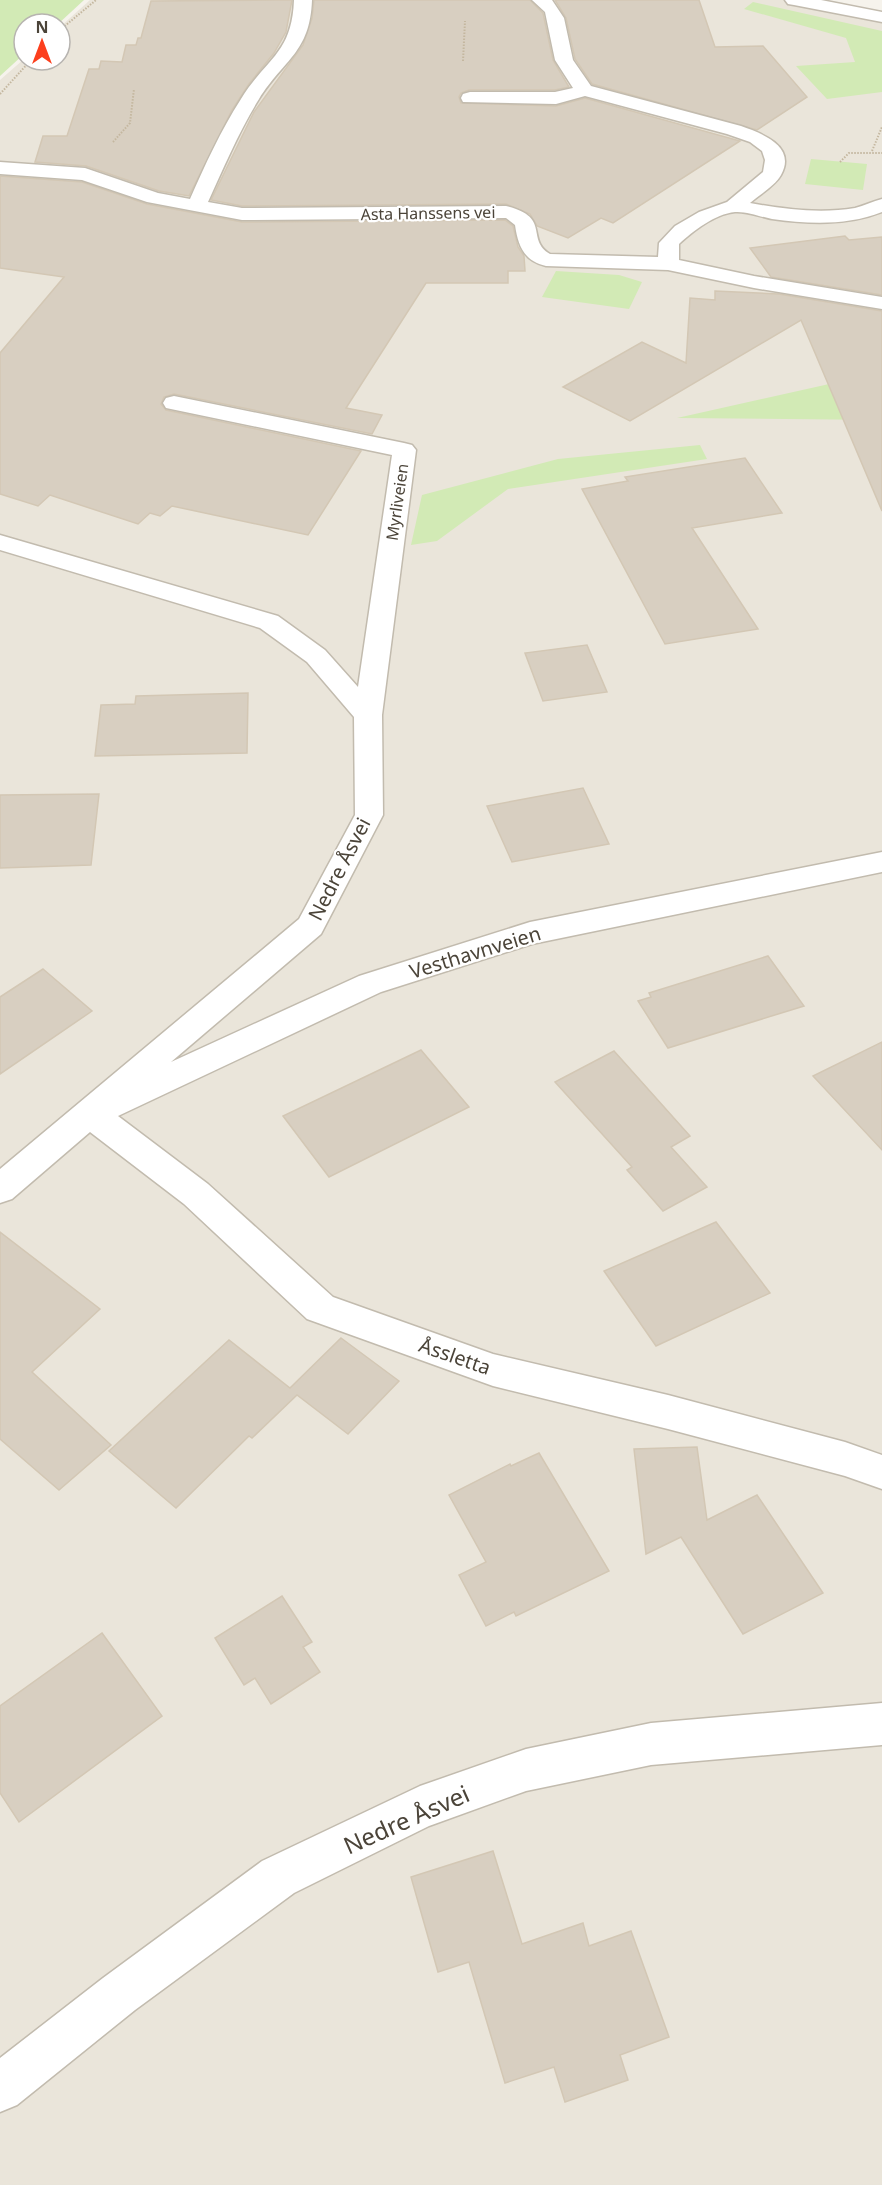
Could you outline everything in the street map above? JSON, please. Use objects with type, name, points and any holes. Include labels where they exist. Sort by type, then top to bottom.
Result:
[{"type":"street","points":[[196,207],[212,171],[252,97],[294,46],[299,34],[303,0]]},
{"type":"street","points":[[542,0],[548,4],[557,17],[562,55],[571,74],[585,90]]},
{"type":"street","points":[[794,0],[882,17]]},
{"type":"street","points":[[470,98],[556,98],[585,90],[734,130],[757,138],[771,148],[774,160],[772,174],[734,206],[706,216],[682,230],[669,243],[668,264]]},
{"type":"street","name":"Asta Hanssens vei","points":[[0,168],[85,174],[154,198],[242,214],[506,212],[514,214],[525,223],[529,246],[536,257],[546,260],[668,264],[754,282],[882,303]]},
{"type":"street","points":[[734,206],[767,213],[803,215],[856,214],[882,205]]},
{"type":"street","name":"Myrliveien","points":[[174,403],[404,450],[368,715]]},
{"type":"street","points":[[0,542],[269,622],[316,656],[368,715]]},
{"type":"street","name":"Nedre Åsvei","points":[[0,1189],[310,926],[369,815],[368,715]]},
{"type":"street","name":"Vesthavnveien","points":[[91,1114],[370,984],[530,933],[882,862]]},
{"type":"street","name":"Åssletta","points":[[91,1114],[196,1194],[320,1308],[493,1370],[679,1414],[845,1459],[882,1472]]},
{"type":"street","name":"Nedre Åsvei","points":[[0,2088],[119,1994],[278,1877],[420,1808],[526,1770],[651,1744],[882,1724]]},
{"type":"path","points":[[72,20],[96,0]]},
{"type":"path","points":[[0,94],[20,72]]},
{"type":"path","points":[[85,174],[130,123],[134,88]]},
{"type":"path","points":[[872,151],[882,127]]},
{"type":"path","points":[[840,162],[849,153],[872,151],[882,153]]},
{"type":"shaded area","points":[[90,0],[791,0],[882,23],[882,2185],[0,2185],[0,80],[12,70],[12,72],[72,72],[72,16]]},
{"type":"green space","points":[[0,0],[84,0],[71,12],[12,12],[12,65],[0,76]]},
{"type":"green space","points":[[753,2],[882,31],[882,92],[827,99],[796,66],[855,62],[846,38],[744,9]]},
{"type":"green space","points":[[811,159],[867,164],[863,190],[805,184]]},
{"type":"green space","points":[[556,271],[619,275],[642,282],[629,309],[542,297]]},
{"type":"green space","points":[[874,374],[882,420],[677,418]]},
{"type":"green space","points":[[700,445],[707,459],[508,489],[437,541],[411,545],[422,495],[558,459]]},
{"type":"building","points":[[292,0],[286,32],[274,53],[232,110],[189,196],[159,191],[86,166],[35,162],[43,136],[67,136],[89,69],[99,69],[101,61],[122,62],[126,45],[136,45],[138,38],[141,38],[151,1]]},
{"type":"building","points":[[314,0],[530,0],[543,13],[553,60],[569,87],[555,90],[469,90],[461,93],[459,97],[461,103],[556,106],[585,98],[740,141],[613,223],[601,218],[568,238],[537,226],[530,214],[506,204],[242,206],[211,200],[254,112],[303,45],[312,18]]},
{"type":"building","points":[[555,0],[699,0],[715,47],[763,46],[807,97],[757,130],[592,84],[575,59],[566,18]]},
{"type":"building","points":[[0,176],[82,182],[147,204],[242,222],[505,220],[513,226],[518,247],[524,256],[525,271],[508,271],[508,283],[426,283],[346,408],[382,415],[372,434],[174,394],[164,397],[161,404],[166,410],[361,451],[308,535],[172,506],[160,516],[150,513],[138,524],[50,495],[38,506],[0,494],[0,353],[64,277],[0,268]]},
{"type":"building","points":[[845,236],[849,240],[882,237],[882,295],[771,277],[750,248]]},
{"type":"building","points":[[715,291],[779,294],[882,311],[882,511],[801,320],[630,421],[563,387],[642,342],[686,363],[690,298],[715,300]]},
{"type":"building","points":[[745,458],[782,513],[692,528],[758,629],[665,644],[582,489],[628,481],[625,477]]},
{"type":"building","points":[[587,645],[607,692],[543,701],[525,653]]},
{"type":"building","points":[[248,693],[247,753],[95,756],[101,705],[135,704],[136,696]]},
{"type":"building","points":[[583,788],[609,844],[512,862],[487,806]]},
{"type":"building","points":[[99,794],[91,865],[0,868],[0,795]]},
{"type":"building","points":[[768,956],[804,1006],[668,1048],[638,1001],[651,997],[649,993]]},
{"type":"building","points":[[43,969],[92,1011],[0,1074],[0,997]]},
{"type":"building","points":[[882,1042],[882,1150],[813,1076]]},
{"type":"building","points":[[421,1050],[469,1107],[329,1177],[283,1116]]},
{"type":"building","points":[[614,1051],[690,1136],[671,1147],[707,1187],[663,1211],[627,1170],[632,1167],[555,1082]]},
{"type":"building","points":[[716,1222],[770,1293],[656,1346],[604,1271]]},
{"type":"building","points":[[0,1232],[100,1309],[32,1372],[111,1445],[59,1490],[0,1439]]},
{"type":"building","points":[[341,1338],[399,1381],[348,1434],[297,1395],[252,1438],[249,1436],[176,1508],[109,1451],[229,1340],[290,1388]]},
{"type":"building","points":[[697,1447],[707,1520],[757,1495],[823,1593],[743,1634],[681,1537],[646,1554],[634,1449]]},
{"type":"building","points":[[539,1453],[609,1571],[516,1616],[514,1612],[486,1626],[459,1575],[486,1562],[449,1495],[510,1464],[511,1466]]},
{"type":"building","points":[[282,1596],[312,1642],[303,1647],[320,1672],[271,1704],[255,1678],[244,1685],[215,1638]]},
{"type":"building","points":[[102,1633],[162,1716],[19,1822],[0,1793],[0,1706]]},
{"type":"building","points":[[493,1851],[522,1944],[583,1923],[589,1946],[631,1931],[669,2037],[620,2055],[628,2080],[565,2102],[554,2067],[505,2083],[469,1962],[438,1972],[411,1877]]}]
